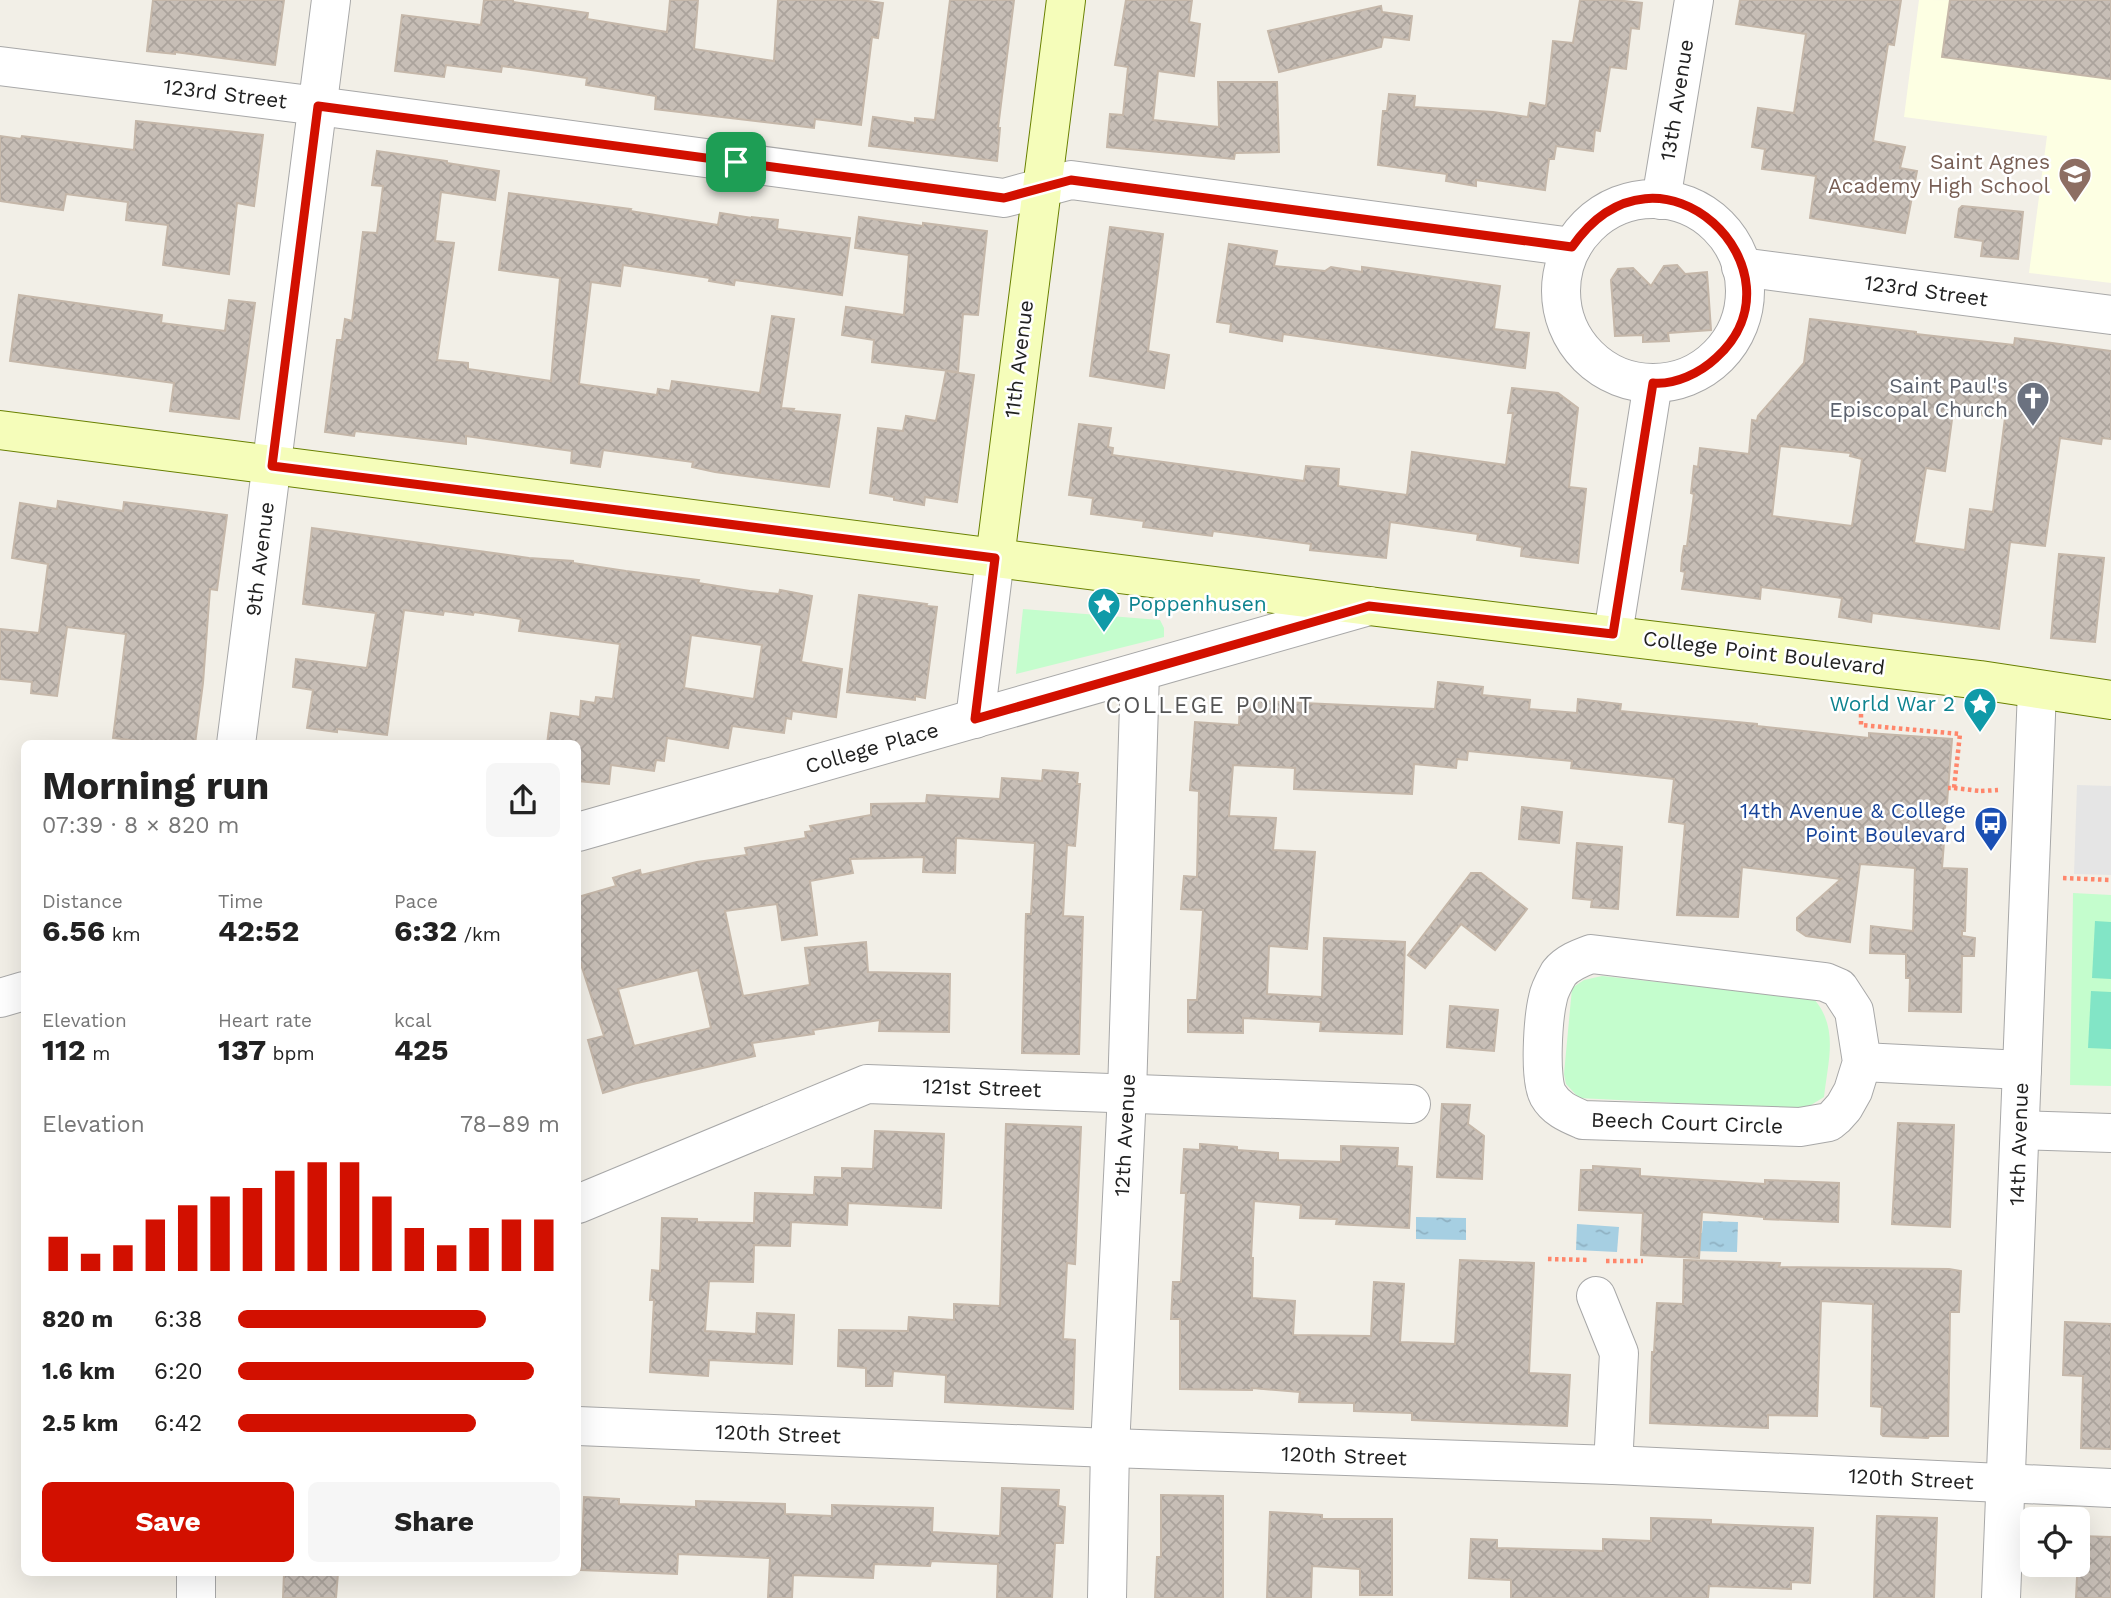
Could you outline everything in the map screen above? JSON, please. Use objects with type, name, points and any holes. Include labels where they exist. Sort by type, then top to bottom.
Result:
[{"type":"street","name":"9th Avenue","points":[[237,740],[331,0]]},
{"type":"street","name":"11th Avenue","points":[[975,719],[1066,0]]},
{"type":"street","name":"13th Avenue","points":[[1661,200],[1694,0]]},
{"type":"street","name":"123rd Street","points":[[0,66],[1004,198],[1071,180],[1572,247]]},
{"type":"street","points":[[1636,200],[1661,200],[1676,201],[1699,211],[1717,224],[1736,250],[1745,278],[1744,309],[1736,332],[1722,353],[1709,365],[1686,377],[1653,383],[1630,380],[1607,371],[1586,354],[1568,326],[1562,298],[1563,276],[1572,247],[1583,232],[1605,212],[1636,200]]},
{"type":"street","name":"123rd Street","points":[[1741,267],[2111,315]]},
{"type":"street","points":[[1613,634],[1653,383]]},
{"type":"street","name":"College Point Boulevard","points":[[0,430],[1369,606],[1980,680],[2111,701]]},
{"type":"street","name":"College Place","points":[[581,831],[1369,606]]},
{"type":"street","name":"12th Avenue","points":[[1107,1598],[1110,1448],[1127,1093],[1140,672]]},
{"type":"street","name":"14th Avenue","points":[[2001,1598],[2036,690]]},
{"type":"street","name":"Beech Court Circle","points":[[1591,954],[1825,982],[1839,988],[1854,1011],[1862,1062],[1853,1091],[1844,1107],[1829,1122],[1814,1126],[1583,1120],[1561,1110],[1549,1097],[1544,1086],[1542,1070],[1548,996],[1560,971],[1576,959],[1591,954]]},
{"type":"street","points":[[0,998],[21,992]]},
{"type":"street","points":[[1862,1062],[2022,1070]]},
{"type":"street","name":"121st Street","points":[[581,1203],[867,1084],[1411,1104]]},
{"type":"street","points":[[2020,1130],[2111,1133]]},
{"type":"street","points":[[1596,1296],[1619,1353],[1613,1465]]},
{"type":"street","name":"120th Street","points":[[581,1426],[1613,1465],[2111,1488]]},
{"type":"street","points":[[196,1598],[197,1576]]},
{"type":"path","points":[[1861,699],[1861,725],[1960,734],[1951,788],[1998,790]]},
{"type":"path","points":[[2062,878],[2111,880]]},
{"type":"shaded area","name":"Saint Agnes Academy High School","points":[[1919,0],[2111,1],[2111,283],[2029,273],[2047,136],[1904,117]]},
{"type":"shaded area","points":[[2077,785],[2111,786],[2111,875],[2074,874]]},
{"type":"green space","points":[[1023,609],[1160,620],[1164,637],[1016,674]]},
{"type":"green space","points":[[2073,893],[2111,895],[2111,1086],[2070,1085]]},
{"type":"green space","points":[[2095,921],[2111,922],[2111,979],[2092,978]]},
{"type":"green space","points":[[1602,976],[1814,999],[1827,1021],[1829,1033],[1824,1097],[1811,1105],[1795,1109],[1579,1098],[1566,1084],[1564,1074],[1572,988],[1584,980]]},
{"type":"green space","points":[[2091,991],[2111,992],[2111,1049],[2088,1048]]},
{"type":"water","points":[[1416,1217],[1466,1218],[1466,1240],[1416,1239]]},
{"type":"water","points":[[1703,1221],[1738,1222],[1737,1252],[1693,1251],[1694,1233],[1702,1233]]},
{"type":"water","points":[[1577,1224],[1619,1227],[1617,1252],[1576,1250]]},
{"type":"building","points":[[153,0],[284,0],[275,65],[147,51]]},
{"type":"building","points":[[484,0],[513,0],[588,13],[587,19],[667,32],[670,0],[698,0],[694,49],[774,61],[778,0],[861,0],[883,3],[878,38],[872,37],[861,125],[815,119],[814,128],[655,109],[656,96],[586,85],[587,78],[502,66],[501,72],[446,65],[444,77],[395,71],[402,15],[481,25]]},
{"type":"building","points":[[950,0],[1014,0],[998,128],[997,161],[869,146],[873,117],[915,123],[915,118],[935,120]]},
{"type":"building","points":[[1126,0],[1192,0],[1189,22],[1200,24],[1194,76],[1158,71],[1153,120],[1219,127],[1218,82],[1277,82],[1279,152],[1235,153],[1234,159],[1107,147],[1110,114],[1123,115],[1128,67],[1115,65]]},
{"type":"building","points":[[1580,0],[1642,3],[1639,29],[1631,28],[1626,69],[1610,67],[1600,131],[1595,130],[1593,151],[1556,146],[1554,159],[1549,159],[1545,190],[1476,180],[1476,186],[1446,181],[1447,174],[1378,165],[1383,111],[1387,111],[1389,94],[1415,96],[1414,107],[1528,117],[1530,103],[1546,106],[1553,41],[1573,43]]},
{"type":"building","points":[[1740,0],[1901,0],[1894,45],[1888,44],[1873,141],[1905,147],[1900,168],[1917,171],[1905,233],[1810,218],[1816,176],[1762,169],[1765,149],[1752,147],[1758,108],[1794,113],[1806,34],[1736,24]]},
{"type":"building","points":[[1950,0],[2111,0],[2111,79],[1942,57]]},
{"type":"building","points":[[1381,6],[1382,12],[1412,16],[1409,40],[1383,37],[1381,47],[1279,72],[1268,31]]},
{"type":"building","points":[[136,121],[263,135],[254,206],[237,203],[229,274],[163,265],[168,225],[126,220],[128,202],[66,194],[63,210],[0,201],[0,136],[21,139],[22,136],[134,150]]},
{"type":"building","points":[[377,151],[499,171],[495,200],[441,192],[435,241],[454,243],[437,360],[468,363],[468,369],[551,381],[560,278],[499,270],[509,193],[631,209],[630,211],[718,225],[720,213],[778,220],[777,229],[850,238],[842,295],[735,280],[734,285],[709,281],[710,278],[623,265],[620,286],[591,282],[579,384],[657,395],[658,389],[670,391],[672,381],[760,393],[772,316],[794,319],[781,408],[840,415],[829,487],[715,472],[692,467],[693,462],[603,450],[600,467],[571,463],[572,451],[466,436],[466,444],[355,431],[354,436],[325,432],[337,340],[342,340],[345,319],[352,321],[363,232],[377,233],[383,186],[372,185]]},
{"type":"building","points":[[1962,206],[2023,212],[2018,259],[1981,256],[1983,241],[1955,237],[1959,209]]},
{"type":"building","points":[[859,217],[987,231],[978,315],[963,314],[958,372],[872,362],[874,340],[842,335],[846,307],[904,315],[909,255],[855,248]]},
{"type":"building","points":[[1110,227],[1163,234],[1148,351],[1169,355],[1164,388],[1090,376]]},
{"type":"building","points":[[1229,244],[1277,251],[1274,266],[1325,271],[1331,267],[1362,272],[1362,267],[1500,286],[1494,329],[1529,333],[1525,368],[1283,334],[1282,341],[1230,332],[1231,324],[1217,322]]},
{"type":"building","points":[[1677,265],[1685,274],[1707,272],[1711,330],[1668,333],[1669,341],[1643,342],[1643,335],[1615,336],[1611,280],[1618,269],[1633,268],[1651,286],[1664,266]]},
{"type":"building","points":[[19,295],[162,315],[161,323],[225,331],[229,300],[255,303],[239,419],[170,411],[174,383],[10,361]]},
{"type":"building","points":[[1810,319],[2014,345],[2015,338],[2111,351],[2111,439],[2102,438],[2101,444],[2060,438],[2045,546],[2010,542],[1999,629],[1872,613],[1871,622],[1839,617],[1842,598],[1761,587],[1760,599],[1682,589],[1685,572],[1681,571],[1682,557],[1684,546],[1687,546],[1694,494],[1691,493],[1694,466],[1698,467],[1700,448],[1749,454],[1752,420],[1757,421],[1758,416],[1804,363]],"holes":[[[1953,412],[2005,418],[1993,512],[1970,509],[1965,550],[1914,543],[1926,468],[1945,471]],[[1780,446],[1851,453],[1850,456],[1862,459],[1852,526],[1772,516]]]},
{"type":"building","points":[[946,371],[974,375],[957,502],[925,497],[924,505],[870,493],[878,428],[903,431],[906,416],[936,421]]},
{"type":"building","points":[[1512,388],[1558,393],[1578,408],[1569,487],[1586,489],[1578,563],[1521,556],[1522,547],[1477,540],[1478,534],[1390,522],[1386,558],[1310,550],[1311,544],[1213,531],[1212,536],[1143,527],[1144,521],[1091,514],[1093,498],[1069,495],[1079,424],[1111,428],[1108,447],[1113,448],[1112,455],[1304,481],[1306,466],[1339,469],[1338,486],[1407,495],[1412,452],[1506,465],[1513,413],[1508,413]]},
{"type":"building","points":[[58,501],[123,511],[124,502],[227,515],[217,590],[210,589],[196,740],[113,738],[126,634],[67,627],[57,696],[31,693],[32,682],[0,679],[0,629],[39,633],[48,564],[12,558],[20,503],[57,509]]},
{"type":"building","points":[[312,528],[529,558],[573,561],[699,580],[698,583],[750,591],[779,594],[780,590],[812,596],[801,662],[842,669],[836,717],[792,711],[791,719],[786,718],[784,733],[732,726],[728,748],[667,738],[664,761],[656,760],[654,771],[611,765],[609,784],[581,781],[581,740],[548,740],[551,713],[580,717],[581,701],[595,703],[596,697],[613,699],[620,644],[519,631],[521,619],[474,612],[473,615],[444,611],[443,615],[404,610],[387,735],[307,728],[313,690],[293,687],[296,659],[367,668],[376,613],[303,604]],"holes":[[[691,635],[762,645],[754,699],[684,688]]]},
{"type":"building","points":[[2059,554],[2104,558],[2095,642],[2051,638]]},
{"type":"building","points":[[859,595],[937,607],[925,698],[915,696],[915,700],[847,692]]},
{"type":"building","points":[[1438,682],[1483,687],[1482,695],[1530,700],[1529,709],[1577,713],[1578,699],[1621,704],[1620,711],[1869,738],[1869,733],[1952,739],[1942,868],[1967,869],[1965,931],[1962,931],[1962,936],[1975,938],[1974,956],[1962,956],[1961,1012],[1909,1011],[1910,978],[1906,978],[1906,954],[1870,953],[1871,926],[1913,931],[1915,868],[1860,864],[1850,942],[1806,936],[1797,930],[1797,918],[1841,879],[1742,867],[1738,917],[1677,915],[1685,824],[1669,822],[1674,779],[1571,768],[1572,761],[1468,751],[1467,760],[1457,759],[1456,768],[1414,764],[1412,794],[1294,789],[1295,768],[1233,765],[1229,816],[1276,818],[1273,850],[1315,852],[1307,949],[1269,946],[1267,994],[1322,997],[1324,938],[1405,942],[1402,1034],[1320,1031],[1321,1022],[1243,1018],[1243,1033],[1188,1032],[1188,1000],[1197,1000],[1203,910],[1181,909],[1184,876],[1197,877],[1199,791],[1190,790],[1195,722],[1239,725],[1240,700],[1435,709]]},
{"type":"building","points":[[1043,770],[1078,773],[1077,784],[1080,784],[1075,846],[1067,845],[1063,916],[1083,917],[1079,1054],[1022,1053],[1026,914],[1031,914],[1035,843],[956,838],[955,873],[923,872],[924,857],[850,859],[853,873],[810,881],[817,935],[782,940],[777,904],[725,911],[743,996],[810,985],[805,948],[866,942],[868,972],[950,974],[949,1032],[879,1031],[880,1020],[813,1030],[814,1034],[752,1043],[755,1056],[603,1093],[588,1040],[604,1036],[581,964],[581,896],[616,886],[613,878],[640,870],[641,875],[697,862],[747,855],[745,848],[806,838],[805,832],[812,831],[810,826],[871,815],[871,804],[926,803],[927,795],[1000,799],[1002,778],[1042,781]],"holes":[[[698,970],[711,1028],[634,1046],[618,989]]]},
{"type":"building","points":[[1522,807],[1562,812],[1559,843],[1519,839]]},
{"type":"building","points":[[1577,843],[1622,847],[1618,909],[1591,907],[1592,900],[1573,898]]},
{"type":"building","points":[[1471,873],[1481,873],[1527,909],[1495,950],[1461,924],[1425,968],[1408,955]]},
{"type":"building","points":[[1450,1006],[1498,1010],[1494,1051],[1447,1047]]},
{"type":"building","points":[[1442,1104],[1470,1105],[1468,1124],[1484,1136],[1482,1179],[1437,1177]]},
{"type":"building","points":[[1898,1123],[1954,1125],[1950,1227],[1892,1224]]},
{"type":"building","points":[[1006,1124],[1081,1127],[1075,1264],[1067,1263],[1063,1339],[1075,1340],[1073,1409],[945,1402],[946,1375],[893,1371],[892,1386],[866,1386],[866,1368],[838,1366],[839,1330],[908,1331],[909,1317],[954,1320],[954,1304],[1000,1306]]},
{"type":"building","points":[[875,1131],[944,1134],[941,1208],[848,1203],[847,1225],[791,1222],[790,1246],[754,1245],[753,1282],[709,1281],[705,1331],[756,1334],[757,1313],[794,1315],[792,1364],[709,1360],[708,1376],[650,1372],[654,1300],[650,1300],[652,1270],[660,1271],[662,1218],[754,1223],[755,1193],[814,1195],[815,1177],[842,1178],[842,1168],[873,1169]]},
{"type":"building","points":[[1200,1144],[1278,1153],[1278,1160],[1341,1162],[1341,1146],[1398,1148],[1397,1166],[1412,1167],[1409,1228],[1336,1224],[1337,1219],[1300,1218],[1301,1205],[1254,1201],[1252,1298],[1295,1301],[1293,1335],[1371,1336],[1374,1282],[1404,1284],[1400,1342],[1455,1344],[1460,1260],[1534,1263],[1529,1373],[1570,1375],[1567,1426],[1412,1420],[1412,1413],[1354,1411],[1354,1403],[1299,1402],[1300,1392],[1252,1388],[1180,1389],[1180,1319],[1171,1319],[1173,1282],[1181,1282],[1186,1193],[1181,1193],[1184,1149],[1200,1150]]},
{"type":"building","points":[[1593,1166],[1640,1169],[1640,1176],[1765,1184],[1765,1180],[1839,1183],[1838,1222],[1764,1219],[1702,1212],[1699,1258],[1641,1255],[1643,1213],[1579,1210],[1581,1170],[1593,1170]]},
{"type":"building","points":[[1684,1260],[1780,1263],[1779,1267],[1961,1271],[1959,1312],[1950,1312],[1948,1436],[1928,1438],[1881,1434],[1882,1407],[1871,1406],[1873,1304],[1821,1301],[1817,1416],[1768,1415],[1768,1428],[1650,1423],[1652,1352],[1657,1303],[1683,1304]]},
{"type":"building","points":[[2065,1322],[2111,1324],[2111,1449],[2081,1448],[2083,1376],[2063,1375]]},
{"type":"building","points":[[1002,1488],[1059,1490],[1058,1506],[1065,1507],[1063,1543],[1055,1543],[1052,1598],[997,1598],[998,1564],[931,1561],[930,1566],[874,1564],[873,1578],[793,1575],[792,1598],[768,1598],[770,1558],[678,1554],[677,1574],[581,1570],[584,1497],[619,1499],[619,1504],[696,1507],[696,1501],[785,1504],[785,1514],[832,1516],[832,1505],[933,1508],[932,1532],[1000,1536]]},
{"type":"building","points":[[1161,1495],[1223,1496],[1223,1598],[1155,1598],[1157,1557],[1161,1557]]},
{"type":"building","points":[[1270,1512],[1322,1515],[1322,1519],[1392,1519],[1392,1595],[1360,1595],[1360,1569],[1312,1566],[1311,1598],[1267,1598]]},
{"type":"building","points":[[1877,1516],[1937,1518],[1934,1598],[1874,1598]]},
{"type":"building","points":[[1651,1518],[1711,1520],[1711,1524],[1813,1528],[1810,1583],[1791,1582],[1791,1589],[1709,1586],[1708,1598],[1511,1598],[1511,1580],[1469,1578],[1471,1539],[1497,1540],[1497,1548],[1603,1551],[1603,1539],[1651,1541]]},
{"type":"building","points":[[2090,1536],[2111,1537],[2111,1598],[2076,1598],[2077,1577],[2090,1577]]},
{"type":"building","points":[[284,1576],[338,1576],[336,1598],[283,1598]]},
{"type":"place","name":"Saint Agnes Academy High School","points":[[2075,204]]},
{"type":"place","name":"Saint Paul's Episcopal Church","points":[[2033,428]]},
{"type":"place","name":"Poppenhusen","points":[[1104,634]]},
{"type":"place","name":"World War 2","points":[[1980,734]]},
{"type":"place","name":"14th Avenue & College Point Boulevard","points":[[1991,853]]},
{"type":"district","name":"COLLEGE POINT","points":[[1210,705]]},
{"type":"route","points":[[318,106],[736,162],[1004,198],[1071,180],[1572,247],[1591,223],[1605,212],[1624,203],[1648,199],[1676,201],[1699,211],[1717,224],[1736,250],[1745,278],[1744,309],[1729,343],[1709,365],[1686,377],[1653,383],[1613,634],[1369,606],[975,719],[995,558],[272,466],[318,106]]}]
